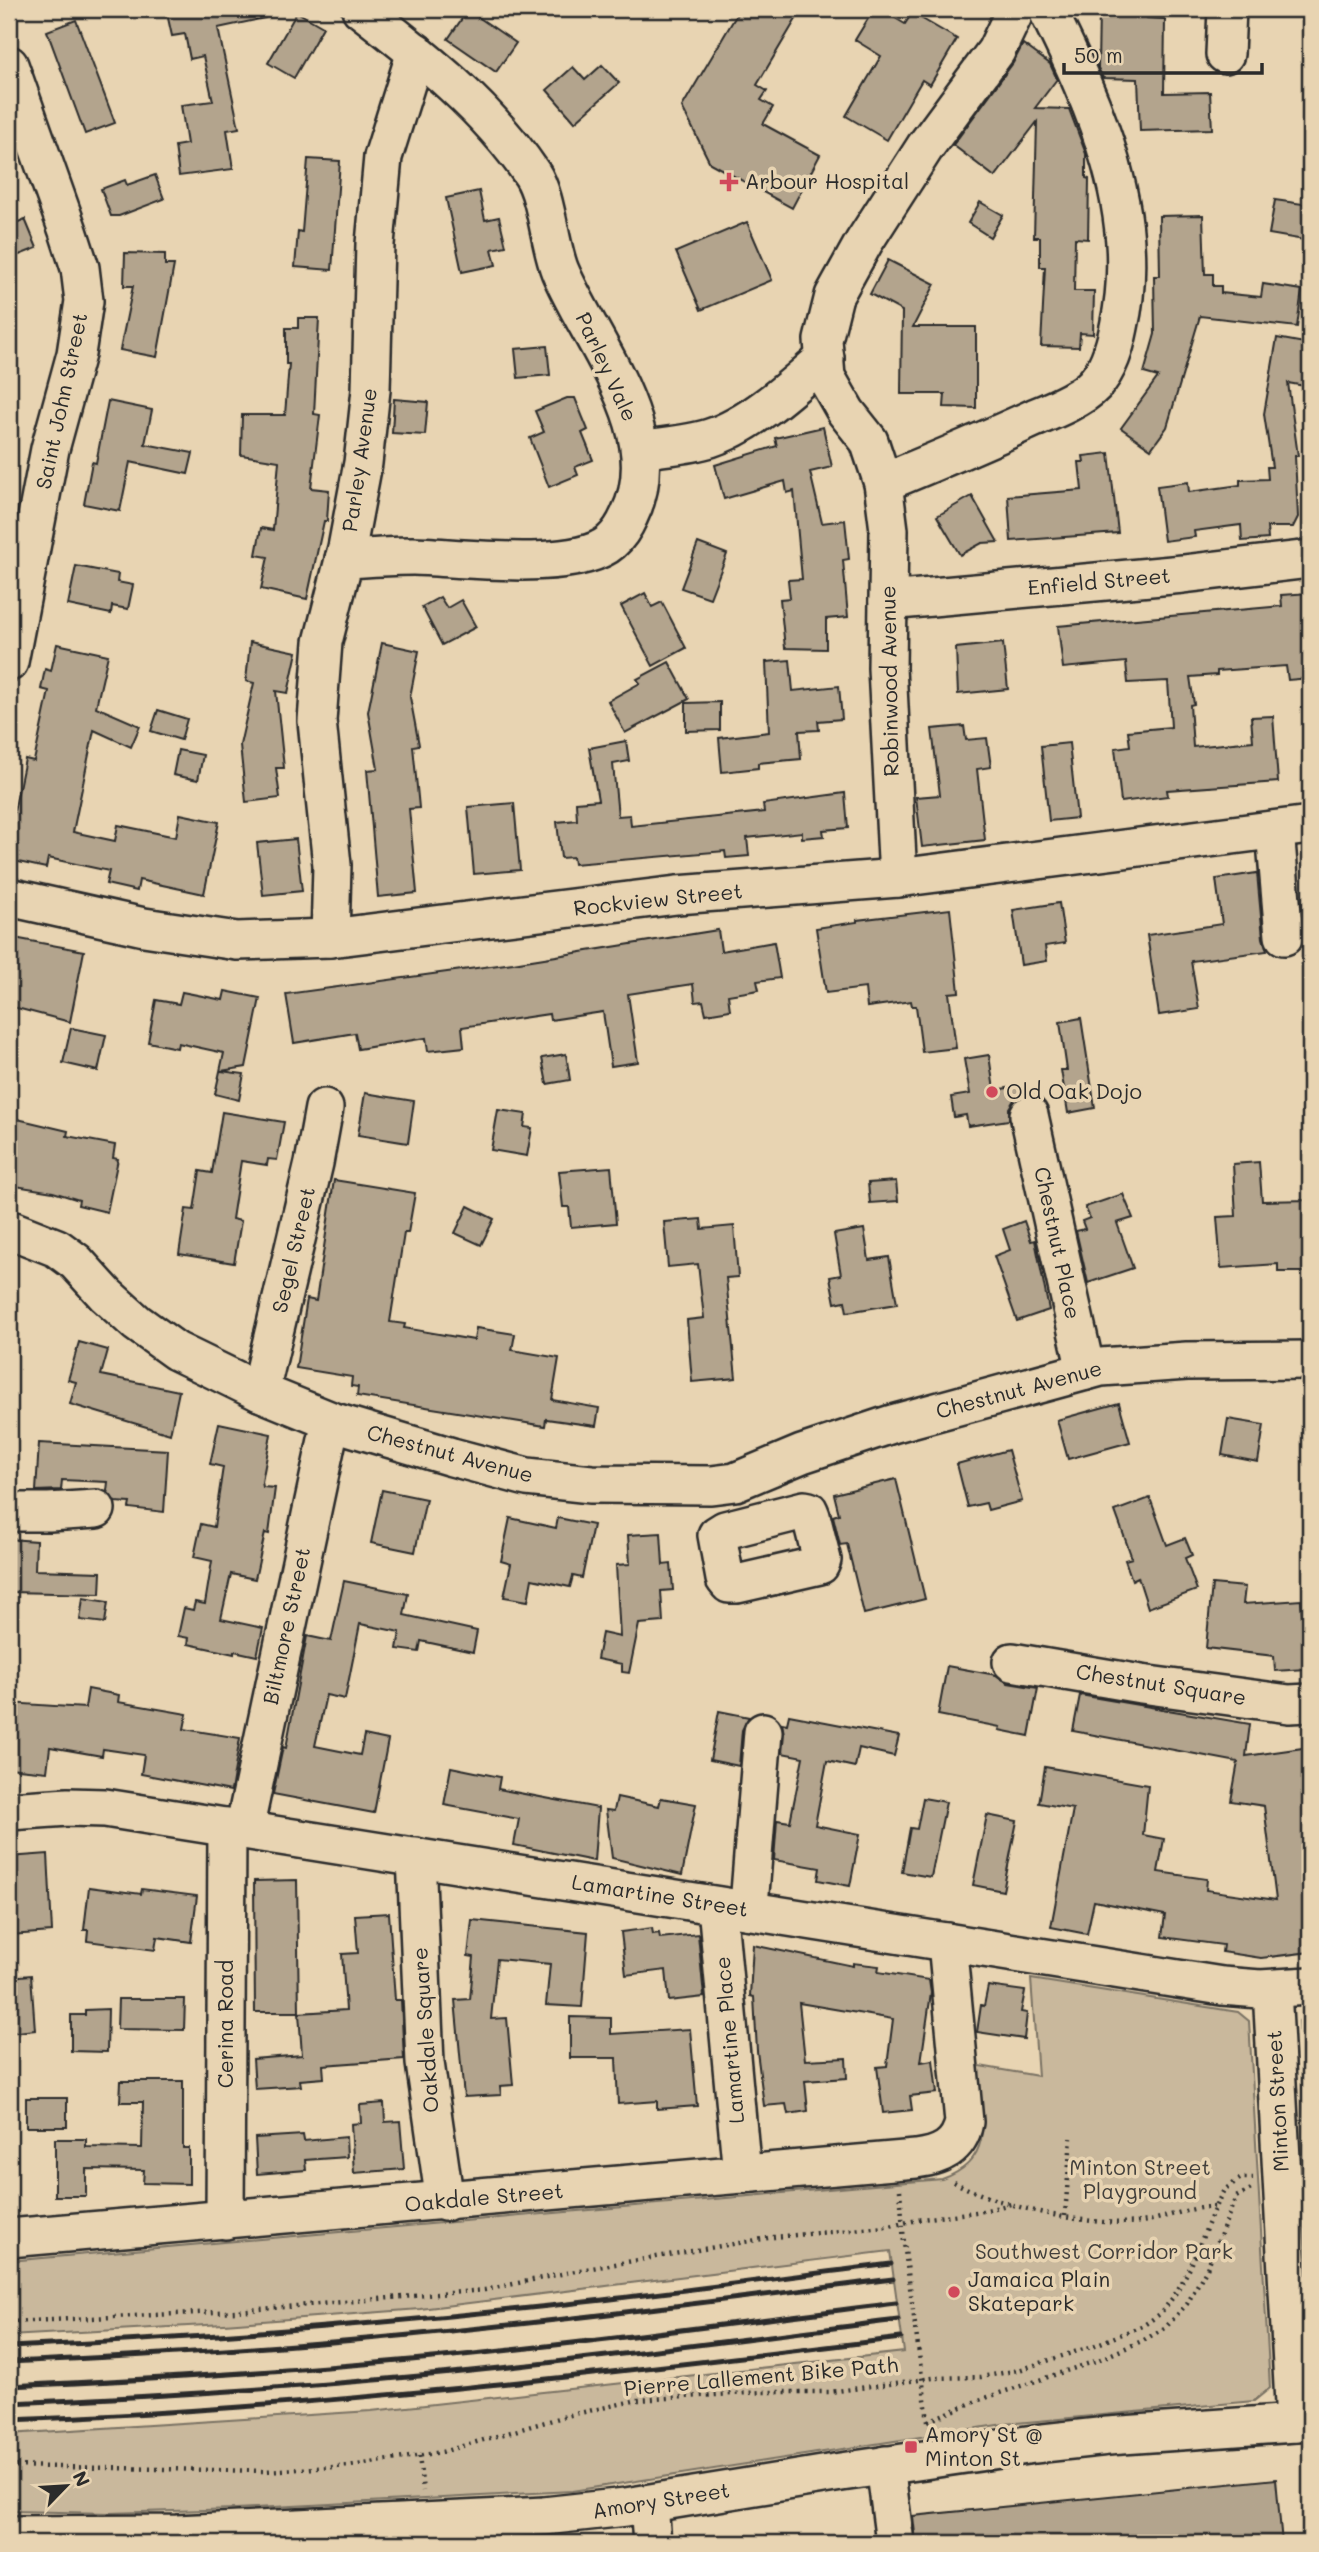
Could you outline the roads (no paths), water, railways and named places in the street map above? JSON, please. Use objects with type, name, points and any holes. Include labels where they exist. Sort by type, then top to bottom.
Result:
[{"type":"street","points":[[361,9],[416,52]]},
{"type":"street","name":"Robinwood Avenue","points":[[898,878],[890,748],[889,530],[883,483],[869,441],[846,412],[826,377],[823,340],[834,296],[863,242],[925,147],[996,51],[1016,9]]},
{"type":"street","points":[[883,483],[1058,408],[1094,386],[1114,353],[1125,302],[1126,246],[1122,204],[1105,142],[1066,46],[1047,9]]},
{"type":"street","points":[[1225,54],[1227,9]]},
{"type":"street","name":"Parley Vale","points":[[344,559],[413,556],[485,562],[559,559],[590,553],[610,543],[624,526],[638,498],[642,475],[640,450],[629,410],[559,269],[534,177],[499,131],[472,102],[416,52]]},
{"type":"street","name":"Parley Avenue","points":[[330,938],[332,866],[317,721],[323,642],[344,559],[363,463],[371,390],[375,244],[383,157],[416,52]]},
{"type":"street","name":"Saint John Street","points":[[9,65],[80,268],[83,301],[76,354],[50,449],[9,662]]},
{"type":"street","points":[[640,450],[710,438],[741,422],[787,391],[825,358]]},
{"type":"street","name":"Enfield Street","points":[[888,601],[1183,574],[1310,559]]},
{"type":"street","name":"Rockview Street","points":[[9,897],[144,927],[237,941],[330,938],[677,895],[898,878],[1310,825]]},
{"type":"street","points":[[1275,830],[1284,936]]},
{"type":"street","name":"Segel Street","points":[[260,1392],[314,1163],[324,1108]]},
{"type":"street","name":"Chestnut Place","points":[[1029,1115],[1086,1371]]},
{"type":"street","name":"Chestnut Avenue","points":[[9,1228],[57,1248],[76,1262],[106,1295],[137,1323],[176,1351],[260,1392],[331,1421],[527,1477],[591,1485],[711,1485],[735,1482],[802,1454],[892,1424],[1101,1367],[1187,1361],[1310,1360]]},
{"type":"street","name":"Biltmore Street","points":[[235,1829],[331,1421]]},
{"type":"street","points":[[751,1475],[759,1521]]},
{"type":"street","points":[[9,1512],[49,1513],[96,1509]]},
{"type":"street","name":"Chestnut Square","points":[[1012,1662],[1141,1684],[1289,1704],[1310,1703]]},
{"type":"street","name":"Lamartine Place","points":[[742,2174],[732,1908],[750,1893],[763,1732]]},
{"type":"street","name":"Lamartine Street","points":[[9,1811],[96,1807],[1215,1985],[1272,1989],[1310,1986]]},
{"type":"street","name":"Cerina Road","points":[[225,2220],[235,1829]]},
{"type":"street","name":"Oakdale Square","points":[[416,1857],[425,2063],[445,2202]]},
{"type":"street","name":"Oakdale Street","points":[[9,2238],[445,2202],[916,2159],[941,2154],[955,2144],[962,2130],[963,2114],[947,1942]]},
{"type":"street","name":"Minton Street","points":[[1272,1989],[1303,2422]]},
{"type":"street","name":"Amory Street","points":[[9,2535],[453,2533],[544,2516],[649,2504],[885,2465],[1096,2438],[1303,2422]]},
{"type":"street","points":[[885,2465],[895,2543]]},
{"type":"street","points":[[649,2504],[652,2543]]},
{"type":"railway","points":[[9,2347],[212,2336],[414,2319],[592,2301],[891,2264]]},
{"type":"railway","points":[[9,2362],[210,2351],[410,2335],[893,2279]]},
{"type":"railway","points":[[9,2386],[411,2360],[593,2341],[896,2303]]},
{"type":"railway","points":[[9,2403],[385,2379],[607,2356],[898,2320]]},
{"type":"railway","points":[[9,2420],[344,2399],[567,2377],[901,2338]]},
{"type":"place","name":"Arbour Hospital","points":[[729,182]]},
{"type":"place","name":"Old Oak Dojo","points":[[992,1092]]},
{"type":"place","name":"Jamaica Plain Skatepark","points":[[954,2292]]},
{"type":"place","name":"Amory St @ Minton St","points":[[911,2447]]},
{"type":"park label","name":"Minton Street Playground","points":[[1140,2180]]},
{"type":"park label","name":"Southwest Corridor Park","points":[[1104,2252]]}]
